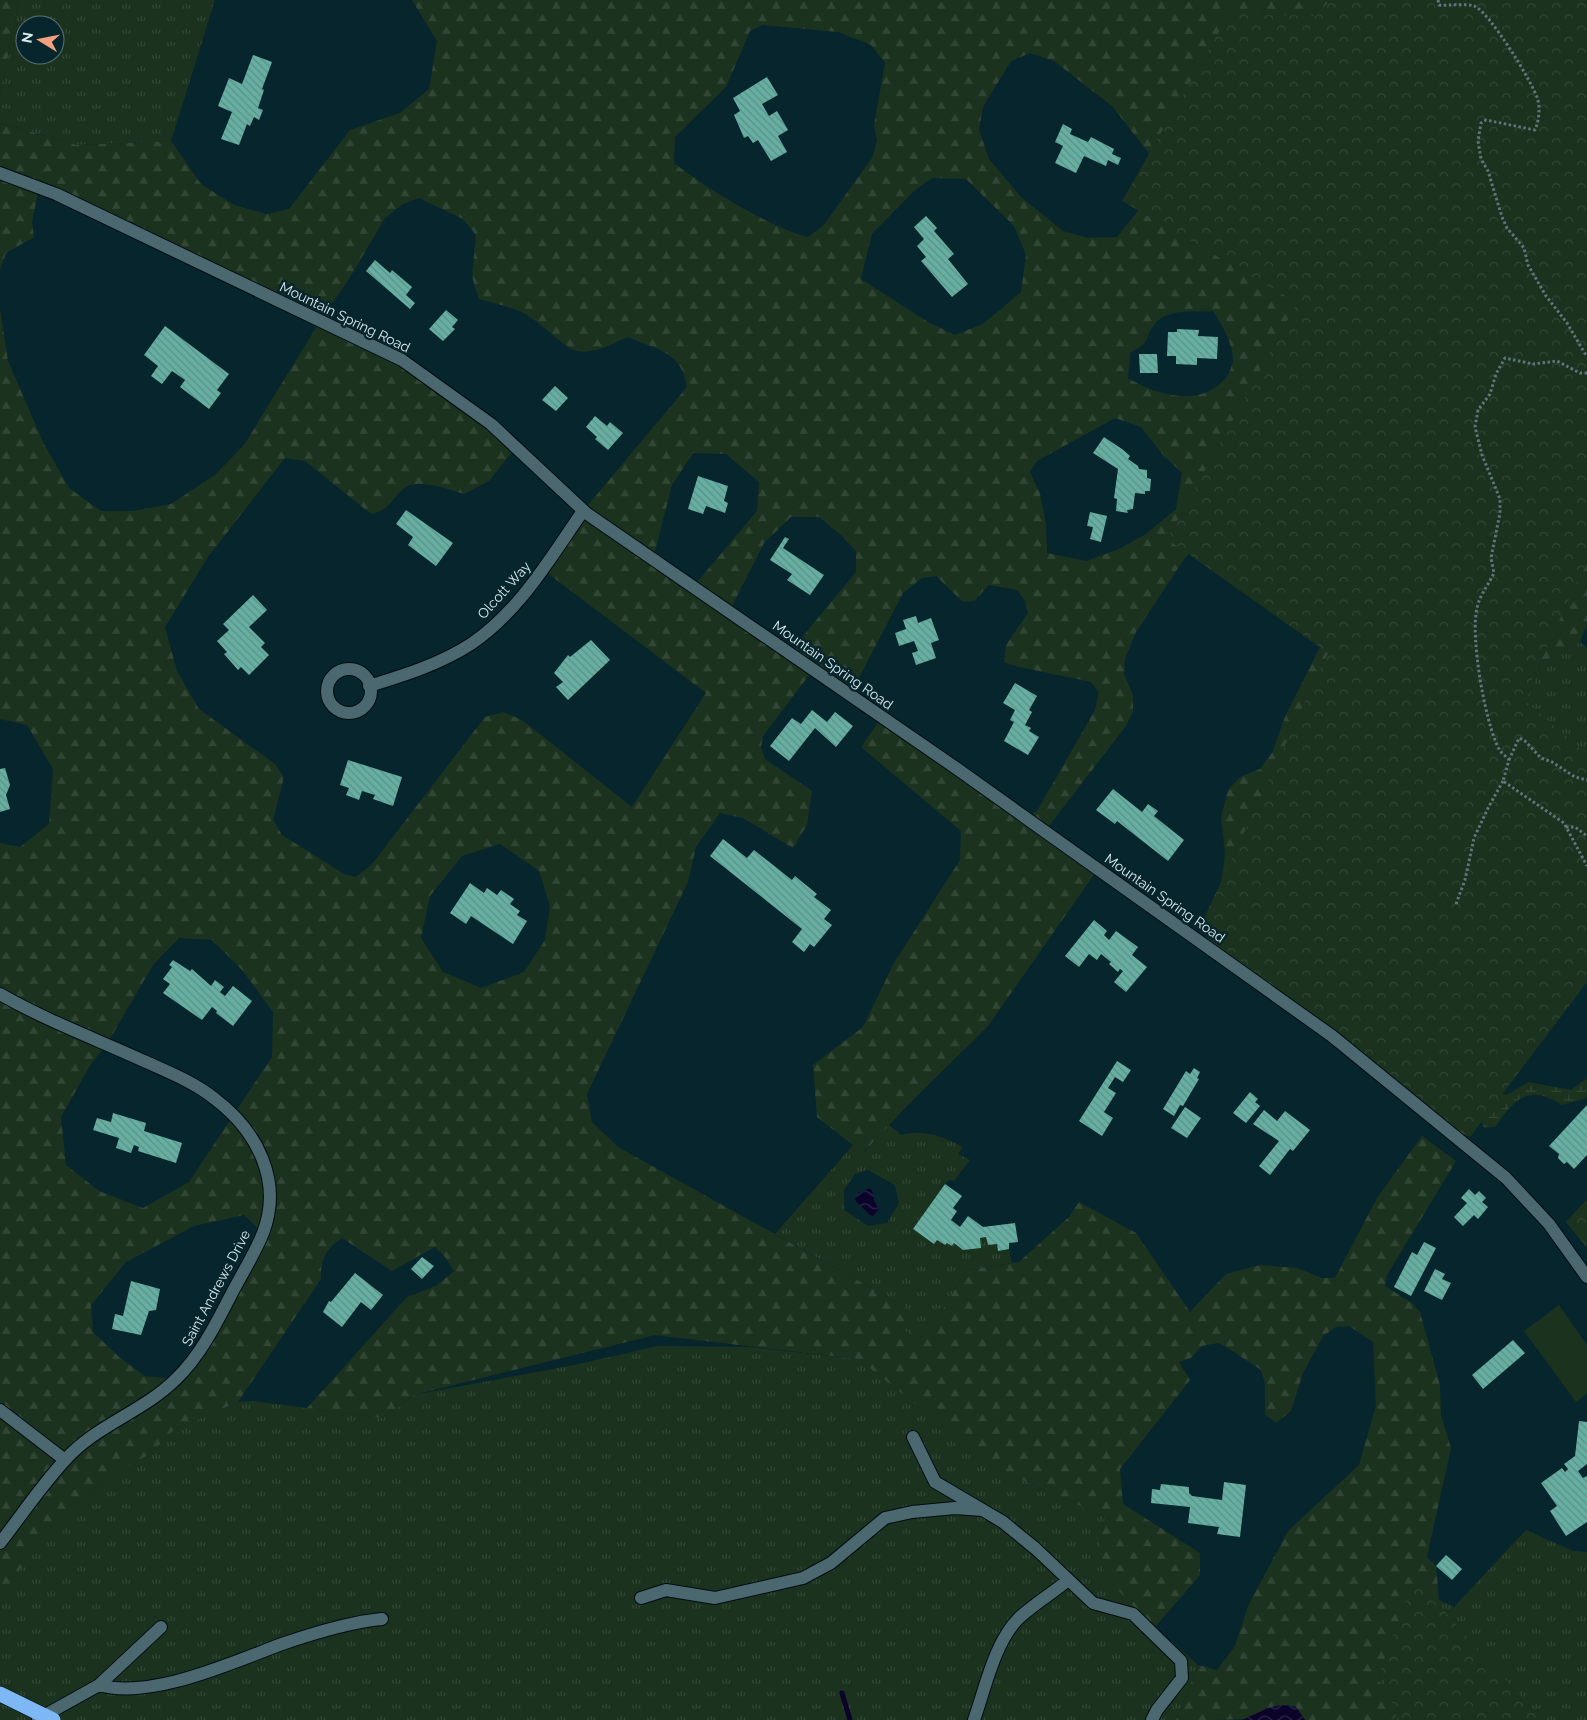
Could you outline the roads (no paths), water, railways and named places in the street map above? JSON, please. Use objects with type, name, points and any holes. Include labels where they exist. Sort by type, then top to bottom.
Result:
[{"type":"highway","points":[[0,1694],[44,1718]]},
{"type":"street","name":"Mountain Spring Road","points":[[0,173],[56,194],[402,360],[491,424],[583,511],[956,768],[1332,1036],[1506,1178],[1549,1224],[1587,1277]]},
{"type":"street","name":"Olcott Way","points":[[370,686],[417,671],[471,644],[500,621],[532,584],[583,511]]},
{"type":"street","name":"Saint Andrews Drive","points":[[0,994],[182,1078],[214,1098],[235,1115],[252,1137],[264,1159],[270,1181],[270,1203],[263,1233],[227,1303],[194,1359],[158,1396],[88,1438],[65,1460],[0,1543]]},
{"type":"street","points":[[0,1410],[65,1460]]},
{"type":"street","points":[[913,1437],[935,1482],[985,1511],[1031,1545],[1093,1604],[1133,1614],[1181,1661],[1182,1678],[1157,1710],[1152,1720]]},
{"type":"street","points":[[641,1598],[666,1590],[715,1598],[803,1578],[831,1563],[885,1518],[912,1512],[955,1508],[985,1511]]},
{"type":"street","points":[[974,1720],[1000,1647],[1011,1628],[1020,1618],[1068,1580]]},
{"type":"street","points":[[98,1685],[105,1687],[150,1687],[190,1678],[285,1643],[364,1621],[382,1619]]},
{"type":"street","points":[[44,1718],[98,1685],[161,1627]]},
{"type":"water","points":[[868,1188],[872,1190],[874,1201],[879,1209],[873,1216],[855,1200],[859,1192],[864,1192]]},
{"type":"water","points":[[1280,1705],[1296,1707],[1305,1720],[1242,1720],[1268,1708]]},
{"type":"waterway","points":[[842,1693],[850,1720]]}]
